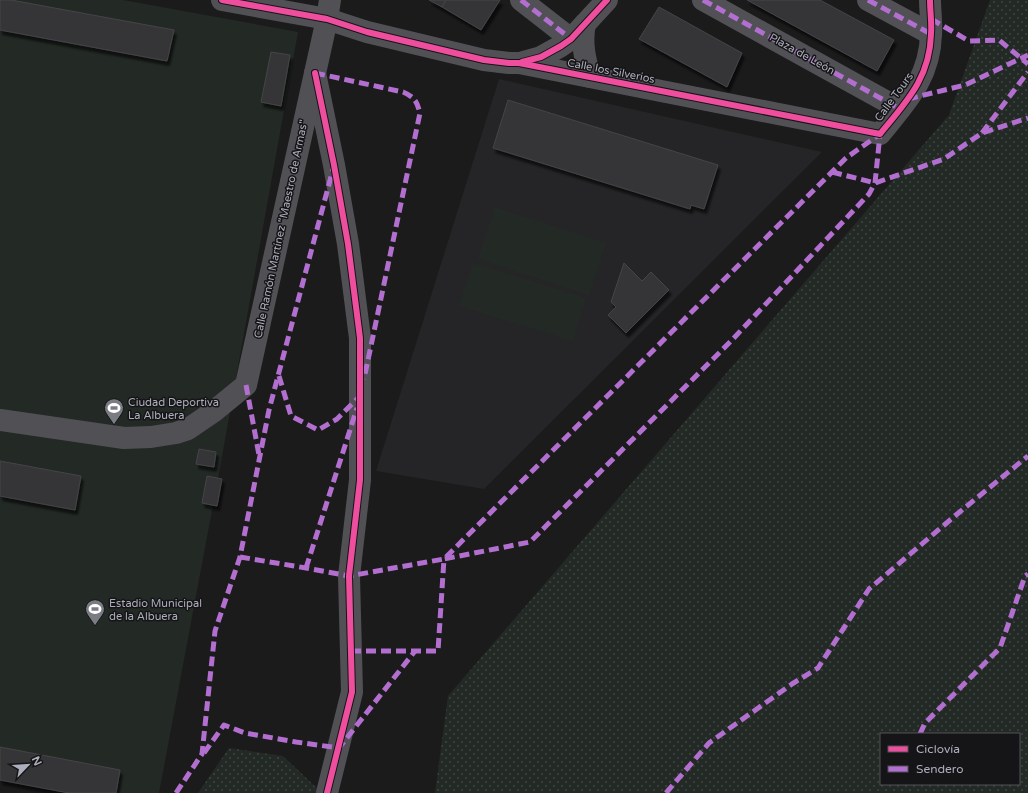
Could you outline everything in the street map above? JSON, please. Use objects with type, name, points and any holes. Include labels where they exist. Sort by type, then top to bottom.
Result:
[{"type":"street","points":[[222,0],[329,9],[367,32],[484,60],[509,63],[519,63],[541,57],[551,61],[561,46],[578,31],[607,0]]},
{"type":"street","points":[[521,0],[578,31]]},
{"type":"street","name":"Plaza de León","points":[[703,0],[900,109]]},
{"type":"street","points":[[868,0],[932,34]]},
{"type":"street","name":"Calle Tours","points":[[880,134],[916,88],[927,64],[932,34],[930,0]]},
{"type":"street","name":"Calle Ramón Martínez \"Maestro de Armas\"","points":[[0,420],[124,438],[151,437],[176,433],[188,429],[213,412],[240,390],[329,9]]},
{"type":"street","name":"Calle los Silverios","points":[[578,31],[583,34],[584,56],[590,77]]},
{"type":"street","name":"Calle los Silverios","points":[[551,61],[555,56],[565,60],[590,77],[880,134]]},
{"type":"street","name":"Calle Ramón Martínez \"Maestro de Armas\"","points":[[315,73],[334,165],[348,244],[360,338],[360,480],[349,576],[352,692],[327,793]]},
{"type":"shaded area","name":"Ciudad Deportiva La Albuera","points":[[0,0],[123,0],[298,32],[219,473],[159,793],[69,793],[0,780]]},
{"type":"shaded area","points":[[990,0],[1028,0],[1028,793],[435,793],[448,696],[949,115]]},
{"type":"shaded area","points":[[499,79],[822,152],[484,489],[376,471]]},
{"type":"shaded area","points":[[495,207],[606,243],[589,295],[478,259]]},
{"type":"shaded area","points":[[473,263],[586,298],[573,341],[459,306]]},
{"type":"shaded area","points":[[229,748],[283,756],[322,793],[198,793]]},
{"type":"building","points":[[0,0],[11,0],[174,30],[167,61],[0,30]]},
{"type":"building","points":[[429,0],[446,0],[442,7]]},
{"type":"building","points":[[446,0],[500,0],[481,30],[442,7]]},
{"type":"building","points":[[747,0],[820,0],[894,40],[877,71]]},
{"type":"building","points":[[659,7],[742,53],[727,87],[639,39]]},
{"type":"building","points":[[271,52],[290,55],[281,106],[261,102]]},
{"type":"building","points":[[508,100],[718,165],[704,209],[691,205],[690,209],[493,148]]},
{"type":"building","points":[[624,263],[642,281],[651,272],[669,290],[626,333],[608,315],[616,307],[611,302]]},
{"type":"building","points":[[199,449],[216,452],[214,467],[196,464]]},
{"type":"building","points":[[0,461],[81,476],[75,510],[0,496]]},
{"type":"building","points":[[207,476],[222,479],[217,506],[202,503]]},
{"type":"building","points":[[0,747],[120,770],[116,793],[69,793],[0,780]]},
{"type":"marked path","points":[[521,0],[571,39]]},
{"type":"marked path","points":[[703,0],[900,109]]},
{"type":"marked path","points":[[868,0],[931,34]]},
{"type":"marked path","points":[[931,19],[969,41],[999,40],[1028,64]]},
{"type":"marked path","points":[[908,99],[965,85],[1028,55]]},
{"type":"marked path","points":[[982,133],[1028,72]]},
{"type":"marked path","points":[[315,73],[403,92],[415,100],[420,113],[364,379]]},
{"type":"marked path","points":[[832,172],[875,183],[944,159],[982,133],[1028,118]]},
{"type":"marked path","points":[[240,557],[349,576],[444,559],[846,158],[880,134]]},
{"type":"marked path","points":[[351,651],[438,651],[444,559],[530,542],[732,340],[869,194],[875,183],[880,134]]},
{"type":"marked path","points":[[176,793],[202,754],[215,631],[240,557],[269,410],[333,169]]},
{"type":"marked path","points":[[279,376],[291,416],[318,430],[337,419],[360,396]]},
{"type":"marked path","points":[[246,385],[259,455]]},
{"type":"marked path","points":[[306,568],[357,408]]},
{"type":"marked path","points":[[666,793],[709,743],[792,684],[818,668],[869,589],[1028,456]]},
{"type":"marked path","points":[[920,733],[925,723],[1000,648],[1025,576],[1028,574]]},
{"type":"marked path","points":[[204,753],[224,725],[245,733],[339,748],[415,651]]},
{"type":"cycle path","points":[[222,0],[327,19],[367,32],[484,60],[519,63],[880,134],[915,88],[926,64],[930,50],[930,0]]},
{"type":"cycle path","points":[[522,62],[541,57],[571,39],[607,0]]},
{"type":"cycle path","points":[[315,73],[334,165],[348,244],[360,338],[360,480],[349,576],[352,692],[327,793]]},
{"type":"place","name":"Ciudad Deportiva La Albuera","points":[[114,425]]},
{"type":"place","name":"Estadio Municipal de la Albuera","points":[[95,626]]}]
